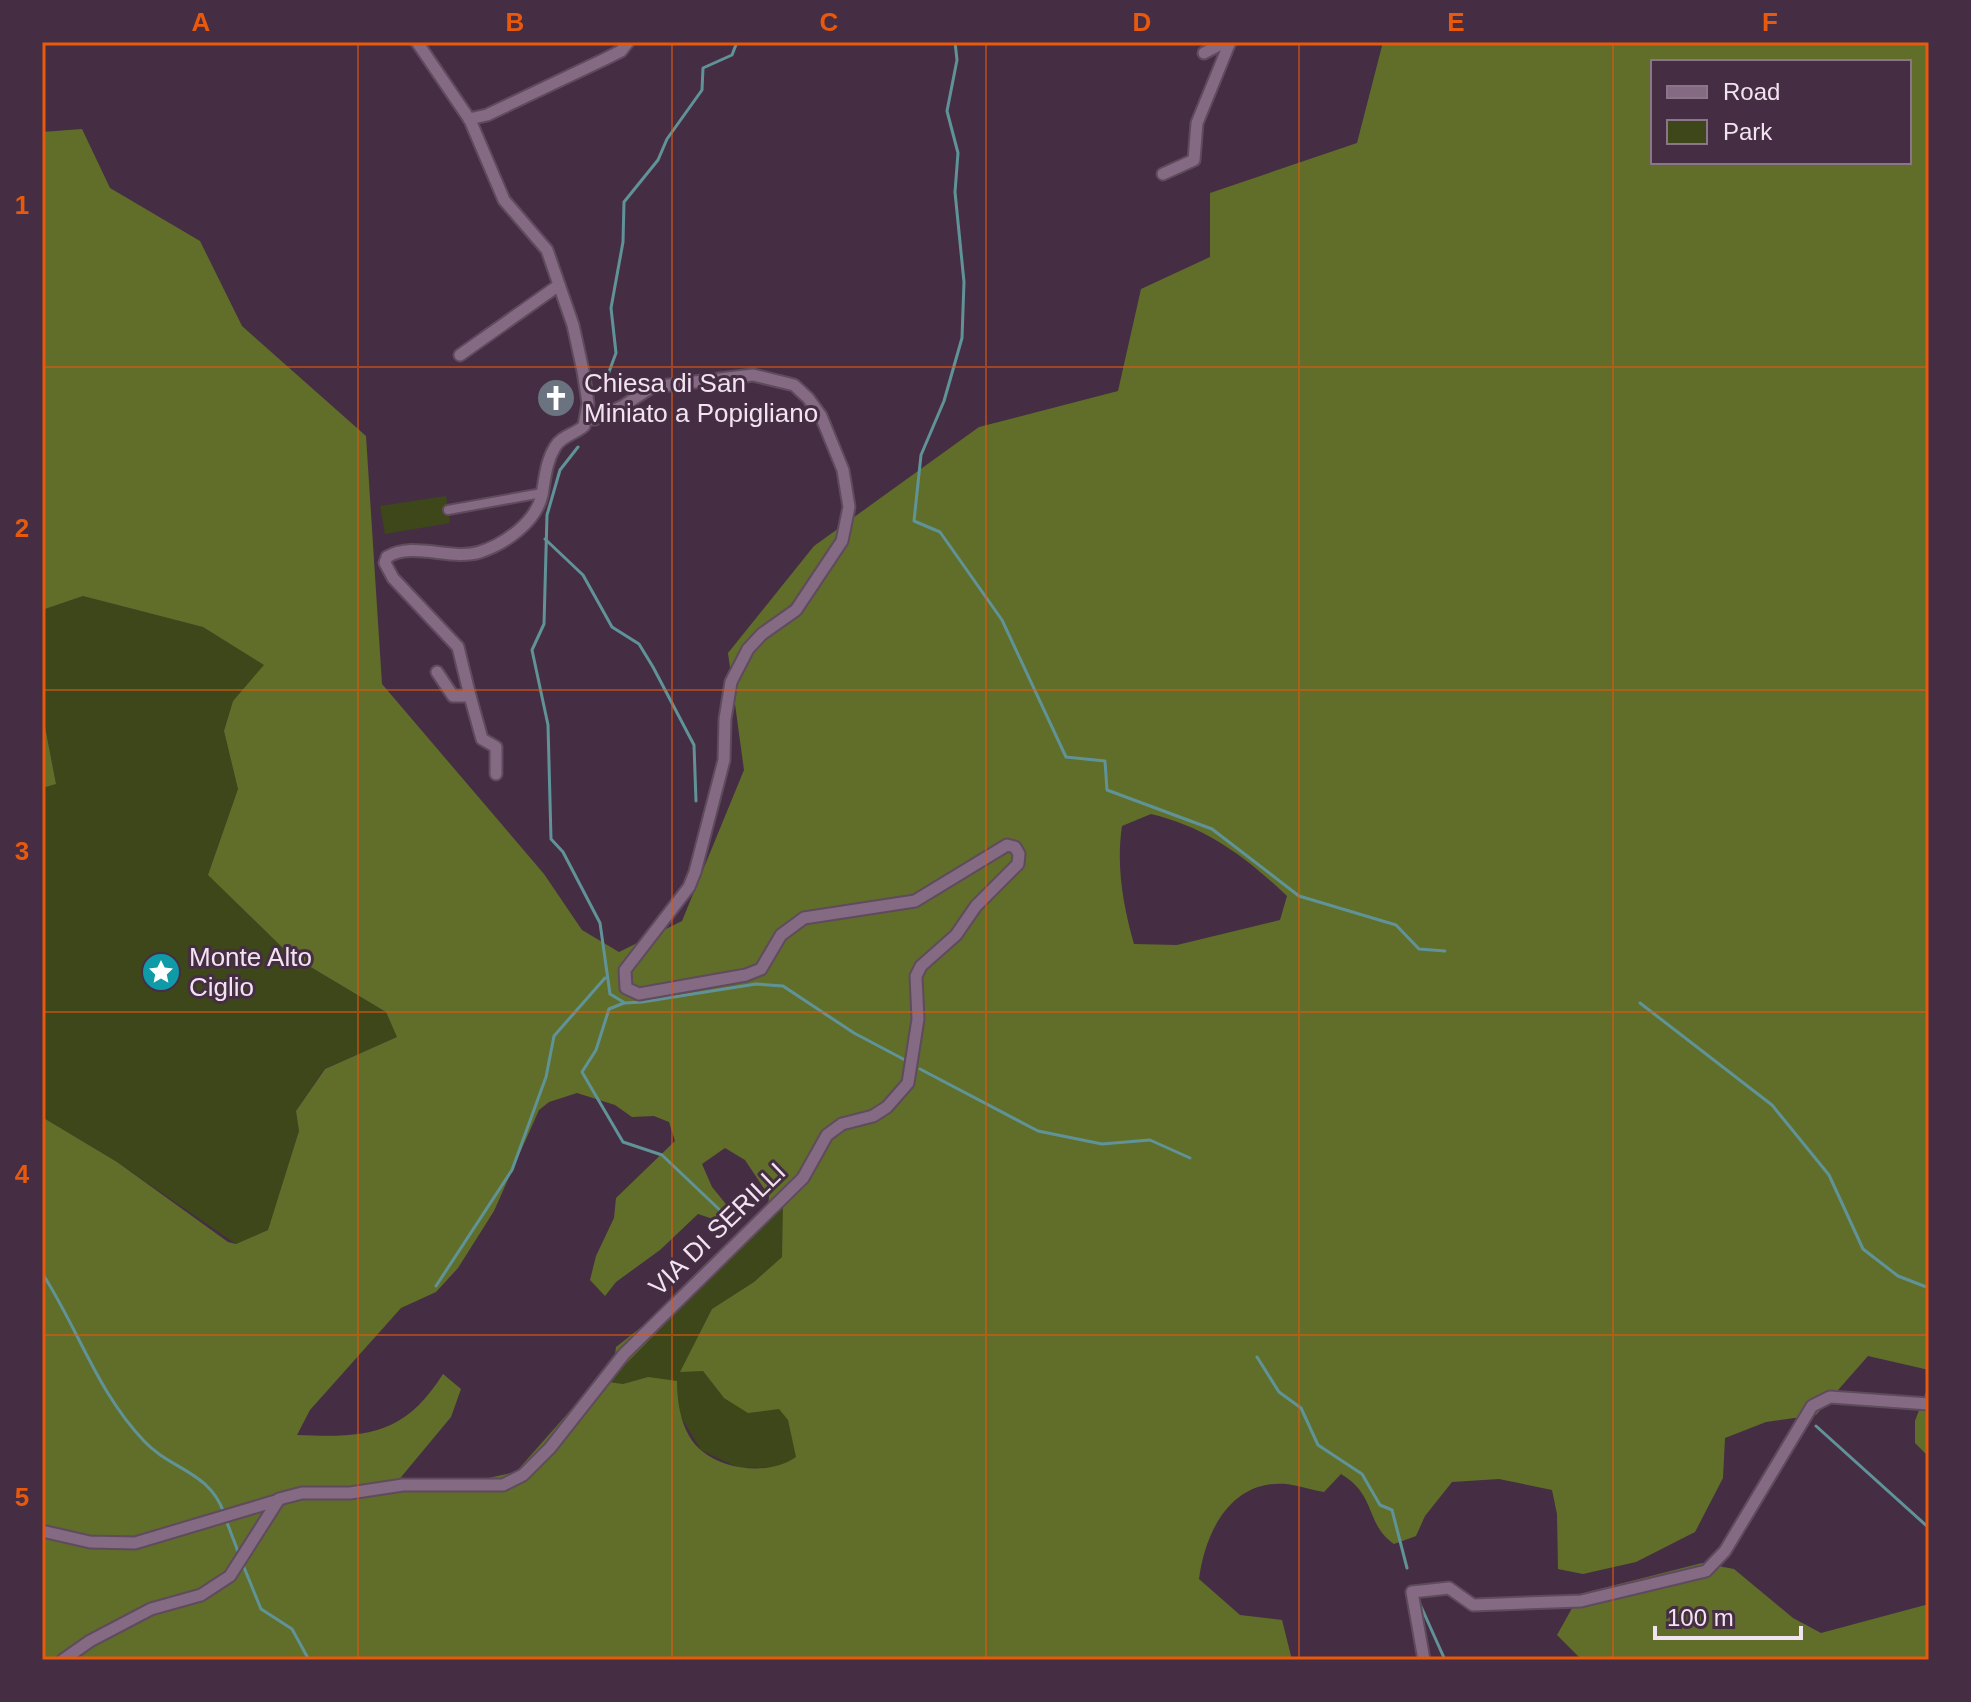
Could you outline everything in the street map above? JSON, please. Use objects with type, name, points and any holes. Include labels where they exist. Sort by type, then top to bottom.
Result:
[{"type":"street","points":[[417,42],[469,119],[504,200],[547,250],[583,371],[586,419],[577,433],[557,444],[546,468],[542,493],[531,520],[486,550],[457,555],[403,551],[387,557],[385,563],[393,578],[458,647],[482,739],[496,747],[496,774]]},
{"type":"street","points":[[1204,53],[1228,42]]},
{"type":"street","points":[[1163,174],[1194,160],[1197,123],[1228,42]]},
{"type":"street","points":[[469,119],[487,115],[630,43]]},
{"type":"street","points":[[460,355],[559,285]]},
{"type":"street","name":"VIA DI SERILLI","points":[[279,1499],[302,1493],[350,1493],[403,1485],[503,1485],[523,1475],[550,1448],[624,1354],[803,1178],[827,1135],[842,1124],[873,1116],[887,1107],[908,1083],[918,1019],[916,976],[921,966],[956,935],[976,906],[1018,864],[1019,854],[1015,847],[1000,847],[940,888],[915,901],[804,918],[781,935],[761,969],[746,975],[639,994],[626,988],[625,970],[689,887],[695,872],[724,760],[725,719],[731,682],[748,649],[762,634],[796,610],[820,577],[842,541],[849,507],[843,470],[821,416],[794,385],[753,375],[652,387],[609,412],[586,419]]},
{"type":"street","points":[[448,510],[542,493]]},
{"type":"street","points":[[437,672],[453,696],[470,696]]},
{"type":"street","points":[[1424,1660],[1412,1592],[1449,1588],[1473,1605],[1581,1601],[1706,1571],[1725,1551],[1812,1406],[1830,1397],[1929,1404]]},
{"type":"street","points":[[42,1531],[114,1545],[135,1543],[226,1518],[279,1499]]},
{"type":"street","points":[[63,1660],[90,1641],[151,1609],[201,1595],[230,1576],[279,1499]]},
{"type":"green space","points":[[1383,42],[1929,42],[1929,1370],[1868,1356],[1816,1415],[1766,1422],[1725,1438],[1723,1478],[1695,1532],[1636,1562],[1583,1574],[1558,1569],[1557,1514],[1552,1490],[1499,1479],[1452,1482],[1425,1516],[1416,1536],[1394,1544],[1379,1528],[1360,1491],[1341,1474],[1324,1492],[1287,1484],[1250,1490],[1236,1499],[1215,1527],[1207,1544],[1199,1579],[1240,1615],[1282,1620],[1292,1660],[42,1660],[42,1117],[117,1162],[228,1242],[236,1244],[268,1230],[299,1131],[296,1111],[325,1069],[397,1037],[386,1012],[289,954],[208,875],[238,789],[224,731],[233,701],[264,665],[203,627],[83,596],[42,610],[42,132],[82,129],[110,188],[200,241],[242,326],[366,436],[382,684],[544,874],[582,930],[619,952],[682,921],[744,770],[728,653],[814,546],[979,427],[1118,391],[1141,289],[1210,257],[1210,193],[1357,143]],"holes":[[[1151,814],[1207,835],[1256,869],[1287,896],[1280,920],[1177,945],[1134,944],[1122,885],[1122,826]],[[577,1093],[615,1105],[632,1117],[654,1116],[669,1122],[675,1141],[616,1198],[614,1218],[596,1256],[590,1280],[605,1296],[616,1282],[660,1250],[698,1214],[716,1220],[730,1209],[712,1187],[702,1164],[725,1148],[745,1160],[769,1196],[768,1207],[644,1325],[616,1347],[614,1361],[516,1472],[484,1479],[397,1482],[451,1417],[461,1389],[443,1374],[413,1410],[381,1429],[343,1435],[297,1435],[310,1410],[401,1308],[436,1292],[458,1268],[494,1211],[539,1110],[549,1102]],[[783,1204],[782,1257],[754,1282],[712,1309],[680,1372],[703,1371],[724,1398],[748,1413],[779,1409],[788,1420],[796,1457],[786,1463],[762,1468],[736,1466],[712,1458],[690,1437],[680,1409],[677,1381],[648,1377],[623,1384],[608,1382]]]},
{"type":"green space","points":[[446,496],[450,523],[385,534],[380,506]]},
{"type":"green space","points":[[83,596],[203,627],[265,665],[233,701],[224,731],[238,789],[208,875],[289,954],[386,1012],[397,1037],[324,1069],[296,1111],[299,1131],[268,1230],[236,1244],[117,1162],[42,1117],[42,788],[56,783],[42,711],[42,610]]},
{"type":"green space","points":[[42,711],[56,784],[42,788]]},
{"type":"green space","points":[[784,1203],[782,1257],[754,1282],[712,1309],[681,1371],[703,1371],[724,1398],[779,1408],[788,1420],[797,1457],[783,1467],[739,1468],[701,1450],[677,1410],[648,1377],[623,1384],[607,1383]]},
{"type":"green space","points":[[1929,1384],[1929,1457],[1915,1443],[1915,1421]]},
{"type":"green space","points":[[1702,1563],[1734,1569],[1793,1618],[1821,1633],[1929,1604],[1929,1660],[1582,1660],[1557,1635],[1580,1594]]},
{"type":"waterway","points":[[603,388],[616,353],[611,308],[623,242],[624,202],[658,160],[667,139],[702,90],[703,68],[732,55],[737,42]]},
{"type":"waterway","points":[[955,42],[957,60],[947,111],[958,153],[955,192],[964,282],[962,338],[944,401],[921,455],[914,521],[940,532],[1002,620],[1066,757],[1105,761],[1107,790],[1212,829],[1299,896],[1396,925],[1419,949],[1445,951]]},
{"type":"waterway","points":[[578,447],[560,470],[547,515],[544,624],[532,650],[548,725],[551,839],[563,852],[600,923],[610,994],[625,1003],[756,984],[783,986],[854,1033],[905,1060]]},
{"type":"waterway","points":[[545,539],[583,575],[612,627],[639,644],[653,667],[694,745],[696,801]]},
{"type":"waterway","points":[[436,1286],[512,1170],[546,1077],[554,1036],[605,978]]},
{"type":"waterway","points":[[624,1003],[609,1009],[596,1050],[582,1072],[623,1142],[662,1155],[724,1214]]},
{"type":"waterway","points":[[1640,1003],[1772,1105],[1829,1175],[1863,1249],[1898,1276],[1929,1288]]},
{"type":"waterway","points":[[920,1069],[1038,1131],[1102,1144],[1150,1140],[1190,1158]]},
{"type":"waterway","points":[[42,1273],[113,1402],[128,1422],[155,1451],[209,1488],[224,1513]]},
{"type":"waterway","points":[[1257,1357],[1279,1392],[1301,1408],[1318,1445],[1362,1474],[1380,1505],[1392,1510],[1407,1568]]},
{"type":"waterway","points":[[1816,1426],[1929,1528]]},
{"type":"waterway","points":[[226,1520],[239,1554]]},
{"type":"waterway","points":[[243,1565],[261,1609],[292,1629],[309,1660]]},
{"type":"waterway","points":[[1419,1602],[1445,1660]]},
{"type":"place","name":"Chiesa di San Miniato a Popigliano","points":[[556,398]]},
{"type":"place","name":"Monte Alto Ciglio","points":[[161,972]]}]
